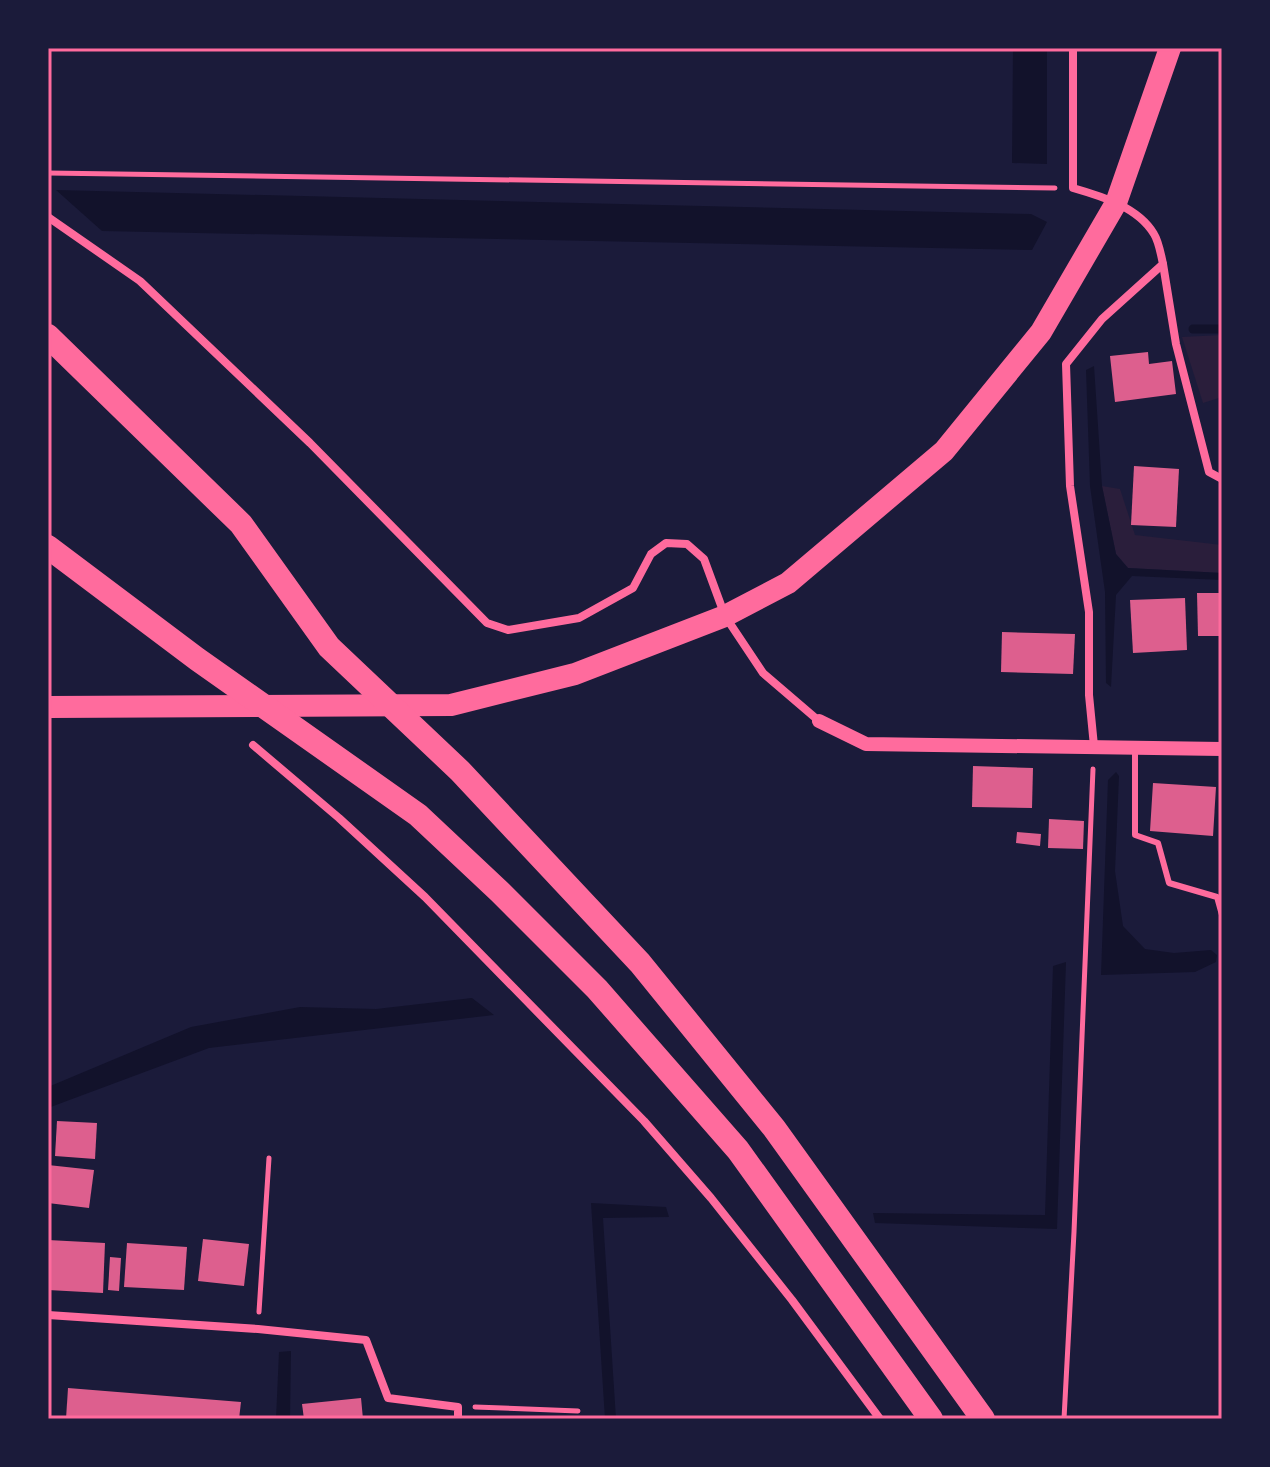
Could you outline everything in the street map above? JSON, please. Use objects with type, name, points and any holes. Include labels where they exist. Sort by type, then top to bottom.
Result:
[{"type":"highway","points":[[48,707],[451,705],[575,674],[725,616],[788,583],[944,451],[1041,332],[1116,203],[1170,48]]},
{"type":"highway","points":[[48,336],[241,524],[329,647],[460,771],[640,963],[774,1128],[983,1419]]},
{"type":"highway","points":[[48,547],[197,659],[418,815],[500,892],[597,989],[738,1150],[931,1419]]},
{"type":"street","points":[[1073,48],[1073,188],[1093,193],[1138,215],[1155,235],[1176,344],[1209,472],[1222,479]]},
{"type":"street","points":[[48,217],[140,281],[310,443],[487,623],[508,630],[579,618],[633,588],[651,554],[666,543],[687,544],[704,559],[725,616],[763,673],[819,721],[866,744],[1222,749]]},
{"type":"street","points":[[1094,746],[1089,695],[1089,612],[1070,486],[1066,364],[1102,319],[1163,264]]},
{"type":"street","points":[[253,745],[425,897],[644,1121],[711,1198],[792,1300],[880,1419]]},
{"type":"street","points":[[48,1315],[258,1329],[366,1340],[388,1398],[458,1407],[458,1419]]},
{"type":"lane","points":[[1135,747],[1135,835],[1158,843],[1169,883],[1217,897],[1222,915]]},
{"type":"path","points":[[48,173],[1073,188]]},
{"type":"path","points":[[1064,1419],[1094,746]]},
{"type":"path","points":[[258,1329],[269,1158]]},
{"type":"path","points":[[458,1407],[578,1411]]},
{"type":"shaded area","points":[[1013,48],[1047,48],[1047,164],[1012,163]]},
{"type":"shaded area","points":[[56,190],[1031,214],[1047,222],[1032,250],[102,231]]},
{"type":"shaded area","points":[[1222,335],[1222,397],[1203,403],[1182,337]]},
{"type":"shaded area","points":[[1094,366],[1102,486],[1116,554],[1128,568],[1222,573],[1222,580],[1132,576],[1116,595],[1111,687],[1106,683],[1105,592],[1090,486],[1086,370]]},
{"type":"shaded area","points":[[1102,486],[1120,489],[1135,535],[1222,545],[1222,573],[1128,568],[1116,554]]},
{"type":"shaded area","points":[[1116,772],[1119,776],[1115,871],[1123,926],[1145,949],[1174,953],[1211,950],[1217,955],[1216,962],[1195,972],[1101,975],[1108,780]]},
{"type":"shaded area","points":[[1066,962],[1057,1229],[875,1223],[873,1213],[1045,1215],[1053,966]]},
{"type":"shaded area","points":[[472,998],[494,1015],[209,1048],[48,1108],[48,1087],[191,1027],[300,1007],[376,1009]]},
{"type":"shaded area","points":[[591,1203],[666,1207],[669,1217],[603,1218],[616,1419],[605,1419]]},
{"type":"shaded area","points":[[291,1351],[290,1419],[276,1419],[279,1352]]},
{"type":"building","points":[[1148,352],[1149,364],[1172,361],[1176,394],[1115,402],[1110,356]]},
{"type":"building","points":[[1134,466],[1179,469],[1176,527],[1131,525]]},
{"type":"building","points":[[1197,593],[1222,593],[1222,636],[1198,636]]},
{"type":"building","points":[[1185,598],[1187,650],[1133,653],[1130,600]]},
{"type":"building","points":[[1002,632],[1075,634],[1073,674],[1001,672]]},
{"type":"building","points":[[973,766],[1033,768],[1032,808],[972,807]]},
{"type":"building","points":[[1153,783],[1216,787],[1213,836],[1150,831]]},
{"type":"building","points":[[1049,819],[1084,821],[1083,849],[1048,848]]},
{"type":"building","points":[[1017,832],[1041,834],[1040,846],[1016,843]]},
{"type":"building","points":[[57,1121],[97,1123],[95,1159],[55,1156]]},
{"type":"building","points":[[48,1165],[94,1170],[89,1208],[48,1203]]},
{"type":"building","points":[[203,1239],[249,1244],[244,1286],[198,1281]]},
{"type":"building","points":[[48,1240],[105,1243],[103,1293],[48,1290]]},
{"type":"building","points":[[127,1243],[187,1247],[184,1290],[124,1287]]},
{"type":"building","points":[[110,1257],[121,1258],[119,1291],[108,1290]]},
{"type":"building","points":[[68,1388],[241,1402],[239,1419],[66,1419]]},
{"type":"building","points":[[361,1398],[363,1419],[304,1419],[302,1404]]},
{"type":"waterway","points":[[1193,329],[1222,329]]}]
